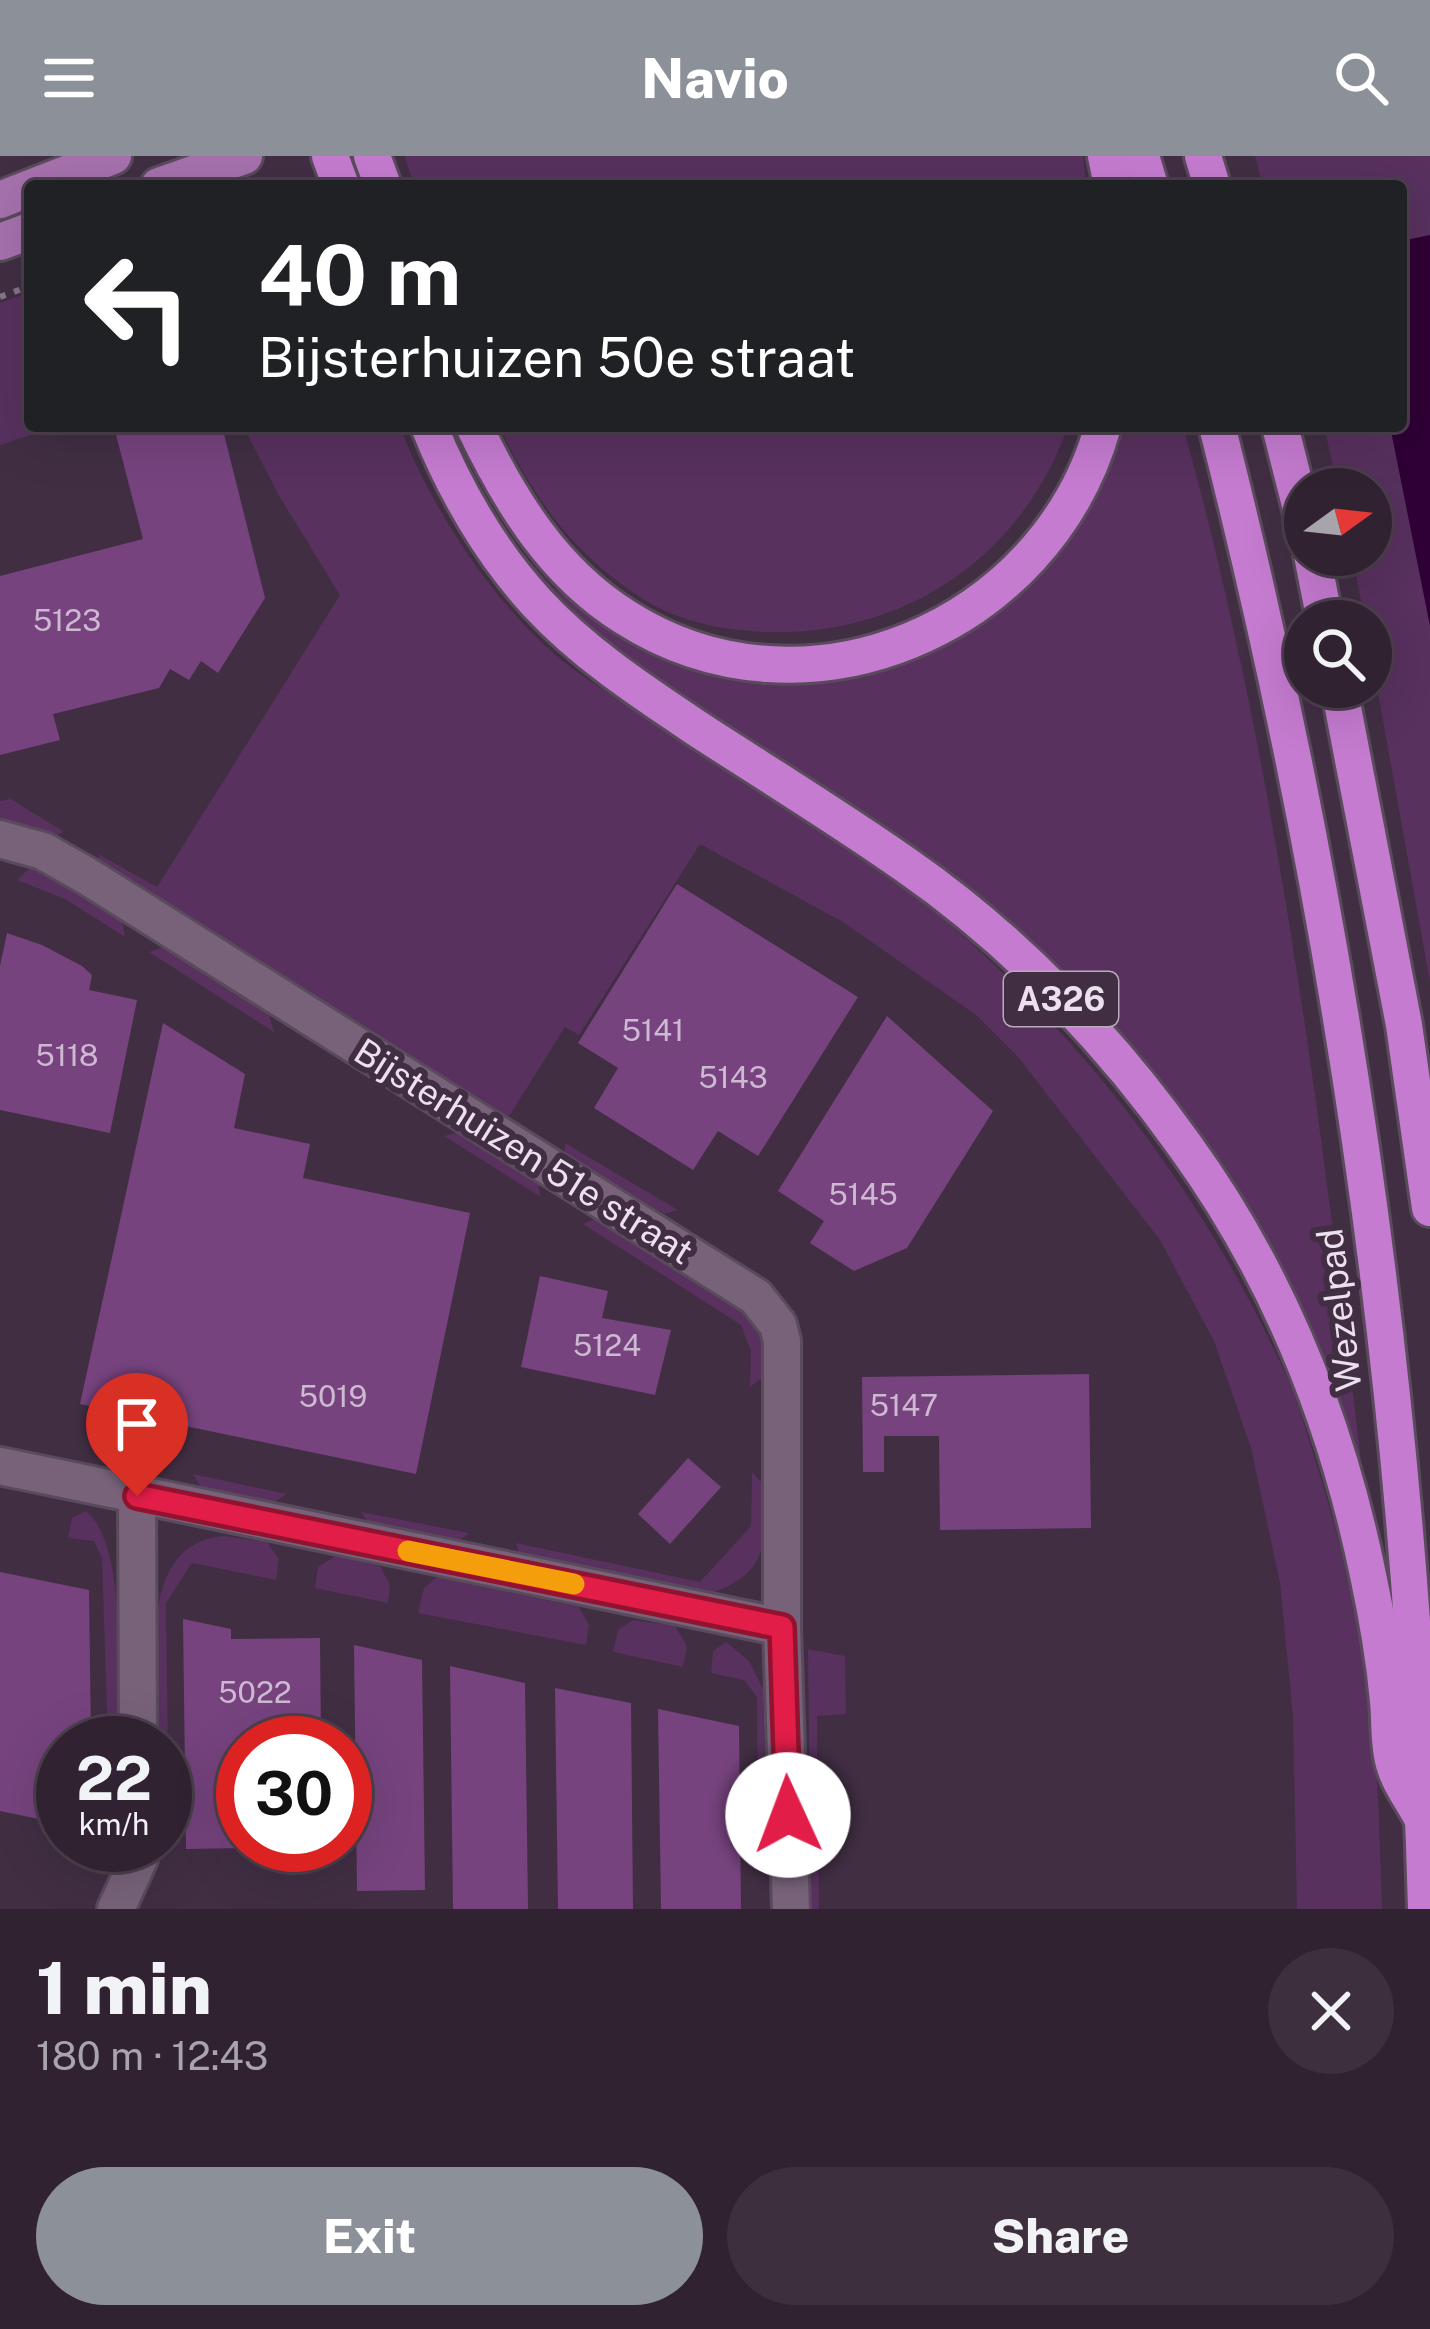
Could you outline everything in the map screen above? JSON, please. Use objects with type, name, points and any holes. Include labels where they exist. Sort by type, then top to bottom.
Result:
[{"type":"highway","name":"A326","points":[[432,432],[500,556],[538,603],[584,647],[647,695],[909,867],[963,910],[1076,1013],[1186,1146],[1271,1283],[1336,1439],[1381,1636],[1394,1763],[1424,1820]]},
{"type":"highway","points":[[477,432],[506,490],[535,533],[576,578],[626,617],[676,644],[730,658],[826,663],[873,654],[920,637],[965,616],[1009,583],[1076,492],[1101,432]]},
{"type":"highway","name":"Wezelpad","points":[[1218,432],[1293,758],[1361,1157],[1389,1358],[1424,1820],[1426,1909]]},
{"type":"highway","points":[[1282,432],[1291,468]]},
{"type":"highway","points":[[1343,708],[1404,1025],[1430,1208]]},
{"type":"main road","points":[[51,180],[113,156]]},
{"type":"main road","points":[[175,180],[244,156]]},
{"type":"street","name":"Bijsterhuizen 51e straat","points":[[0,839],[43,850],[87,876],[757,1298],[778,1325],[782,1341],[782,1627],[791,1909]]},
{"type":"street","points":[[0,1466],[782,1627]]},
{"type":"street","points":[[137,1496],[138,1716]]},
{"type":"street","points":[[116,1909],[131,1872]]},
{"type":"shaded area","points":[[405,156],[1083,156],[1086,180],[412,180]]},
{"type":"shaded area","points":[[1255,156],[1430,156],[1430,982],[1381,708],[1392,708],[1392,600],[1361,600],[1356,576],[1392,576],[1392,468],[1333,468],[1325,432],[1407,432],[1407,180],[1261,180]]},
{"type":"shaded area","points":[[1430,235],[1430,626],[1391,432],[1407,432],[1407,240]]},
{"type":"shaded area","points":[[24,294],[24,432],[40,432],[0,445],[0,303]]},
{"type":"shaded area","points":[[246,432],[403,432],[431,493],[474,562],[552,652],[917,896],[1032,1002],[1132,1118],[1218,1245],[1256,1313],[1303,1420],[1337,1537],[1366,1675],[1376,1762],[1382,1909],[1297,1909],[1293,1716],[1280,1583],[1251,1448],[1214,1341],[1160,1240],[1019,1058],[976,1015],[843,922],[700,844],[579,1035],[565,1027],[508,1118],[100,863],[98,854],[157,887],[340,595]]},
{"type":"shaded area","points":[[502,432],[1065,432],[1021,515],[988,551],[909,604],[816,630],[717,627],[657,607],[596,564],[558,523]]},
{"type":"shaded area","points":[[1119,432],[1185,432],[1245,682],[1270,811],[1311,1070],[1361,1461],[1325,1372],[1064,991],[619,672],[502,539],[482,495],[553,587],[631,643],[679,665],[739,678],[818,682],[874,671],[939,644],[1089,502]]},
{"type":"shaded area","points":[[11,799],[64,832],[54,836],[0,819],[0,801]]},
{"type":"shaded area","points":[[30,868],[68,885],[122,921],[125,937],[65,899],[17,880]]},
{"type":"shaded area","points":[[166,946],[268,1012],[274,1032],[149,952]]},
{"type":"shaded area","points":[[463,1131],[537,1179],[541,1197],[444,1136]]},
{"type":"shaded area","points":[[565,1143],[678,1210],[665,1214],[565,1154]]},
{"type":"shaded area","points":[[599,1217],[748,1314],[761,1337],[765,1376],[750,1387],[751,1351],[741,1325],[583,1224]]},
{"type":"shaded area","points":[[752,1472],[765,1486],[760,1554],[743,1577],[707,1594],[521,1560],[516,1543],[700,1582],[751,1526]]},
{"type":"shaded area","points":[[193,1474],[287,1494],[268,1506],[204,1492]]},
{"type":"shaded area","points":[[86,1511],[100,1529],[109,1555],[118,1620],[117,1716],[107,1716],[102,1558],[94,1541],[68,1538],[72,1518]]},
{"type":"shaded area","points":[[361,1512],[469,1533],[454,1545],[371,1527]]},
{"type":"shaded area","points":[[224,1536],[267,1542],[279,1559],[276,1580],[192,1563],[166,1603],[167,1716],[158,1716],[155,1651],[163,1588],[175,1562],[195,1544]]},
{"type":"shaded area","points":[[336,1556],[380,1566],[390,1585],[388,1603],[315,1588],[318,1567]]},
{"type":"shaded area","points":[[437,1577],[579,1607],[589,1625],[586,1645],[418,1613],[424,1588]]},
{"type":"shaded area","points":[[633,1620],[675,1626],[687,1646],[683,1667],[613,1652],[618,1630]]},
{"type":"shaded area","points":[[726,1642],[749,1661],[763,1689],[767,1847],[758,1856],[757,1697],[744,1680],[711,1673],[713,1651]]},
{"type":"shaded area","points":[[808,1649],[845,1656],[846,1714],[817,1716],[819,1909],[811,1909]]},
{"type":"building","points":[[115,432],[224,432],[265,598],[218,673],[201,661],[189,680],[170,669],[159,688],[53,714],[60,740],[0,755],[0,576],[143,539]]},
{"type":"building","points":[[677,884],[858,997],[758,1156],[718,1131],[693,1170],[594,1108],[618,1068],[578,1043]]},
{"type":"building","points":[[7,933],[82,966],[92,975],[89,990],[137,1000],[110,1133],[0,1110],[0,966]]},
{"type":"building","points":[[887,1016],[993,1111],[907,1248],[854,1271],[810,1243],[824,1221],[778,1191]]},
{"type":"building","points":[[163,1023],[245,1074],[234,1128],[310,1144],[303,1178],[470,1213],[416,1474],[80,1404]]},
{"type":"building","points":[[540,1276],[608,1291],[602,1318],[671,1330],[655,1395],[521,1367]]},
{"type":"building","points":[[1089,1374],[1091,1528],[940,1530],[939,1436],[884,1436],[884,1472],[863,1472],[862,1377]]},
{"type":"building","points":[[688,1458],[721,1487],[670,1544],[638,1514]]},
{"type":"building","points":[[0,1572],[89,1590],[91,1716],[36,1716],[36,1818],[0,1811]]},
{"type":"building","points":[[183,1619],[231,1629],[231,1639],[320,1638],[321,1716],[216,1716],[216,1848],[192,1849],[192,1716],[184,1716]]},
{"type":"building","points":[[354,1645],[422,1660],[425,1890],[357,1891],[357,1872],[372,1872],[372,1716],[355,1716]]},
{"type":"building","points":[[450,1666],[525,1683],[528,1909],[453,1909]]},
{"type":"building","points":[[555,1688],[631,1703],[633,1909],[558,1909]]},
{"type":"building","points":[[658,1709],[739,1726],[741,1909],[661,1909]]},
{"type":"slow traffic","points":[[408,1551],[574,1584]]},
{"type":"route","points":[[137,1496],[782,1627],[788,1815]]}]
